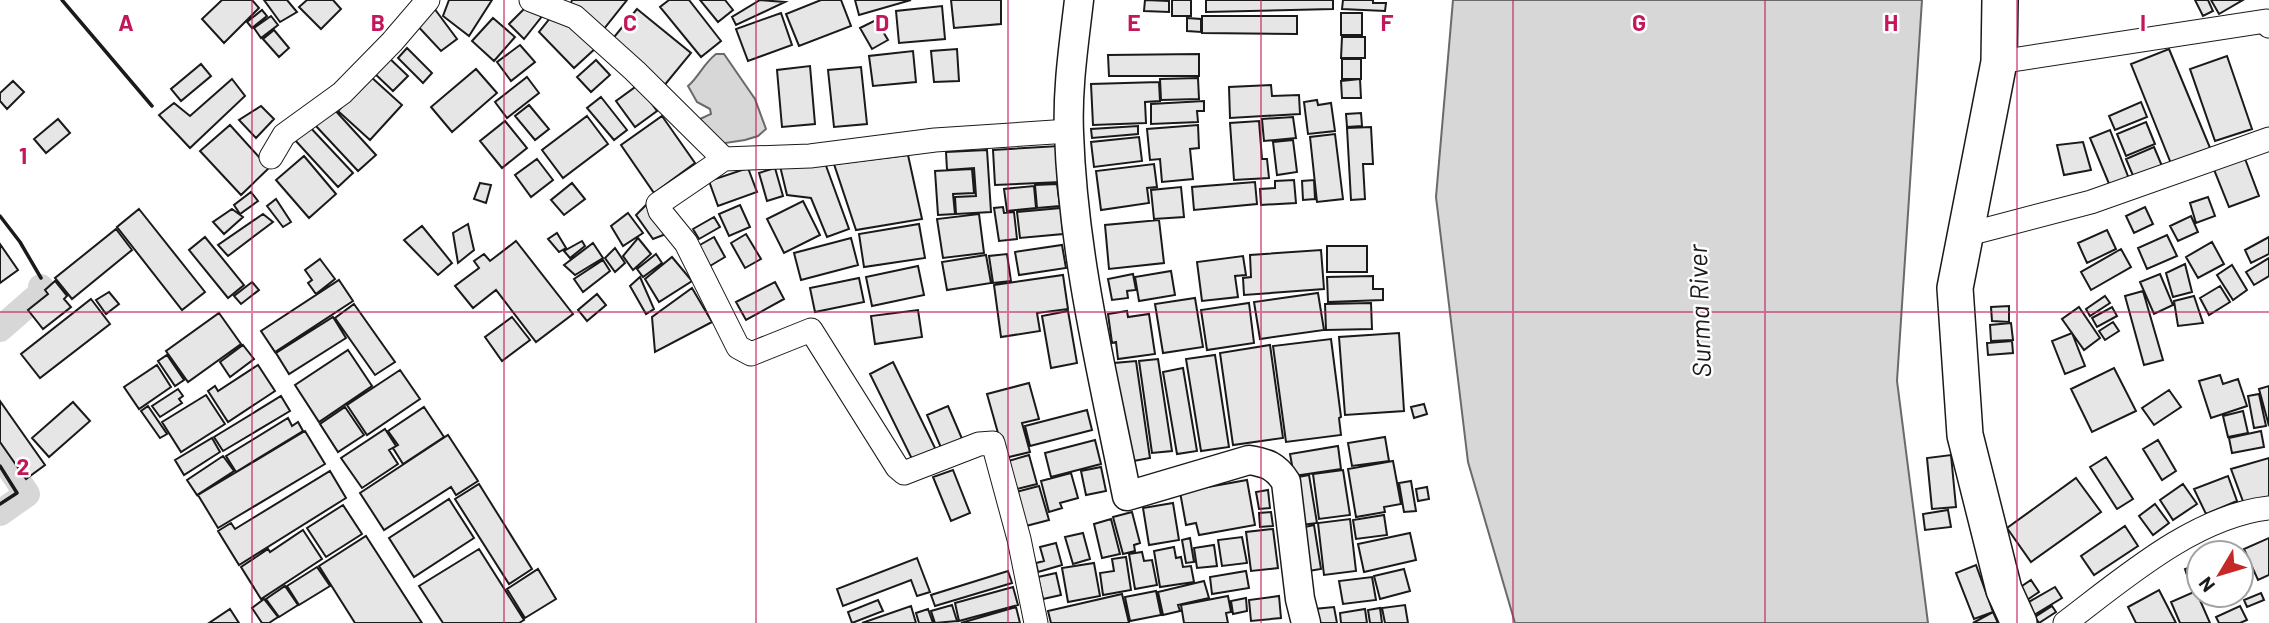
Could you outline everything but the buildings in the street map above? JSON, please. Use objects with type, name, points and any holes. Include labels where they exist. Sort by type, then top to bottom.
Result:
[{"type":"main road","points":[[2000,0],[1999,62],[1955,288],[1965,435],[2004,590],[2019,623]]},
{"type":"street","points":[[271,157],[284,135],[342,93],[392,43],[428,0]]},
{"type":"street","points":[[531,0],[575,17],[635,71],[724,159]]},
{"type":"street","points":[[1079,0],[1070,72],[1069,131],[1076,222],[1126,496],[1249,460],[1277,468],[1286,482],[1300,599],[1307,623]]},
{"type":"street","points":[[1999,62],[2266,21],[2269,26]]},
{"type":"street","points":[[1036,623],[1019,539],[993,443],[979,444],[904,473],[897,467],[811,330],[751,354],[738,347],[686,243],[660,211],[658,204],[724,159],[810,156],[935,140],[1069,131]]},
{"type":"street","points":[[1965,235],[2091,202],[2269,139]]},
{"type":"street","points":[[2065,623],[2166,550],[2212,523],[2253,510],[2269,508]]},
{"type":"water","name":"Surma River","points":[[1453,0],[1922,0],[1897,381],[1928,623],[1515,623],[1468,462],[1436,197]]},
{"type":"water","points":[[716,54],[724,54],[755,99],[766,129],[758,136],[719,144],[700,119],[711,114],[710,109],[697,102],[688,86]]},
{"type":"waterway","points":[[0,329],[40,294],[41,287]]},
{"type":"waterway","points":[[0,454],[27,494],[0,513]]},
{"type":"wall","points":[[62,0],[152,106]]},
{"type":"wall","points":[[0,216],[20,242],[41,278]]},
{"type":"wall","points":[[0,466],[17,493],[0,504]]}]
